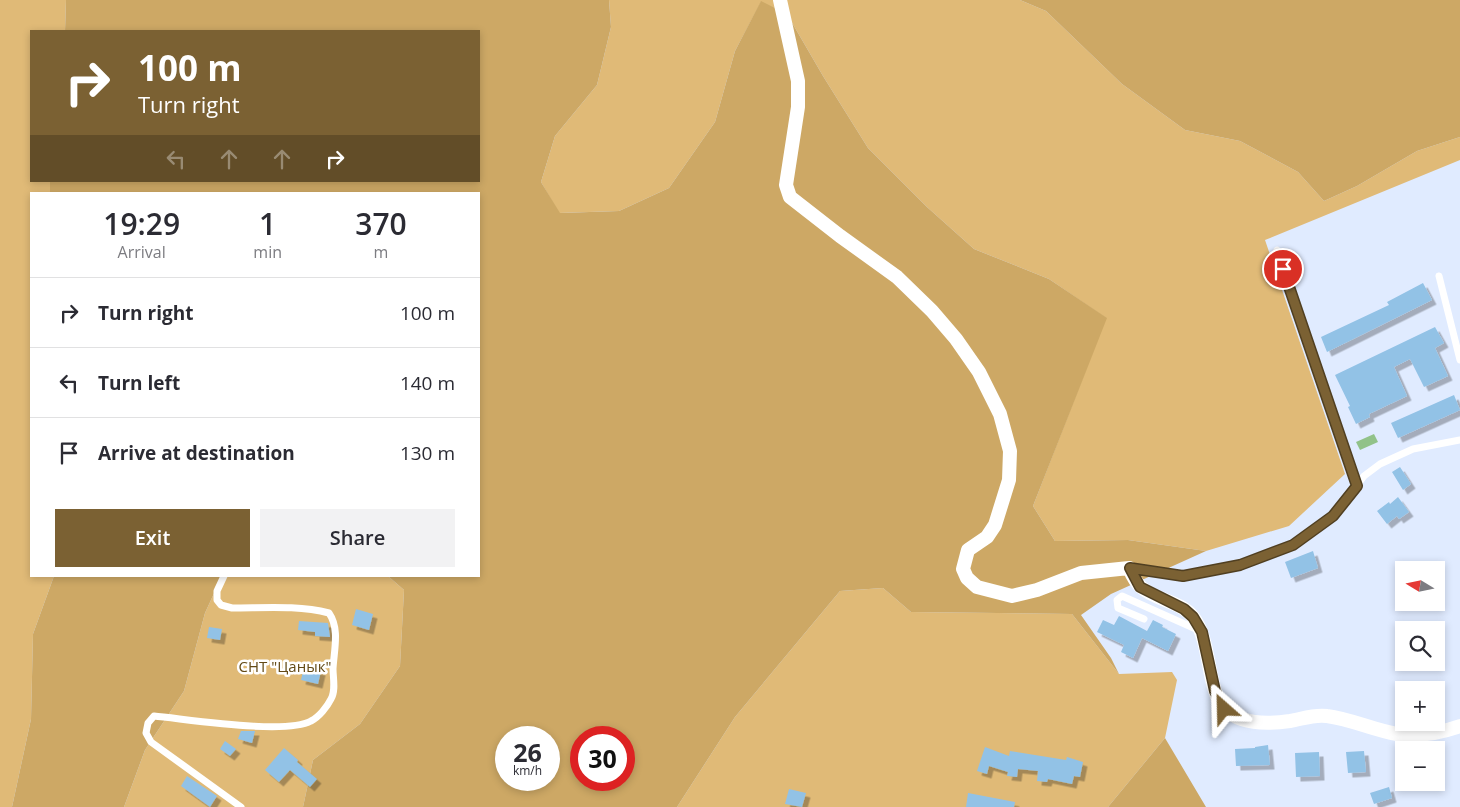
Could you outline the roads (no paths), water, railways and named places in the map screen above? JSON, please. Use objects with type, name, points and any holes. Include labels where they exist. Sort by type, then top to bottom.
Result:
[{"type":"street","points":[[780,0],[798,81],[798,107],[786,185],[790,197],[897,277],[932,312],[956,338],[979,372],[1000,414],[1010,451],[1009,480],[995,525],[987,537],[968,550],[963,569],[967,578],[977,587],[1012,596],[1037,590],[1081,573],[1130,568],[1140,587],[1184,609],[1193,617],[1202,632],[1215,691],[1224,709],[1240,719],[1274,723],[1326,715],[1397,734],[1444,731],[1460,726]]},
{"type":"lane","points":[[1276,250],[1357,486]]},
{"type":"lane","points":[[1440,276],[1460,360]]},
{"type":"lane","points":[[1130,568],[1183,576],[1240,565],[1293,545],[1333,516],[1364,476],[1380,464],[1413,449],[1460,440]]},
{"type":"lane","points":[[224,577],[218,591],[217,600],[221,605],[232,608],[298,607],[330,613],[335,621],[336,642],[333,697],[321,714],[311,721],[299,725],[272,727],[154,716],[148,723],[146,733],[151,742],[240,807]]},
{"type":"lane","points":[[1144,619],[1118,608],[1117,600],[1122,596],[1202,632]]},
{"type":"park label","name":"СНТ \"Цанык\"","points":[[285,667]]}]
